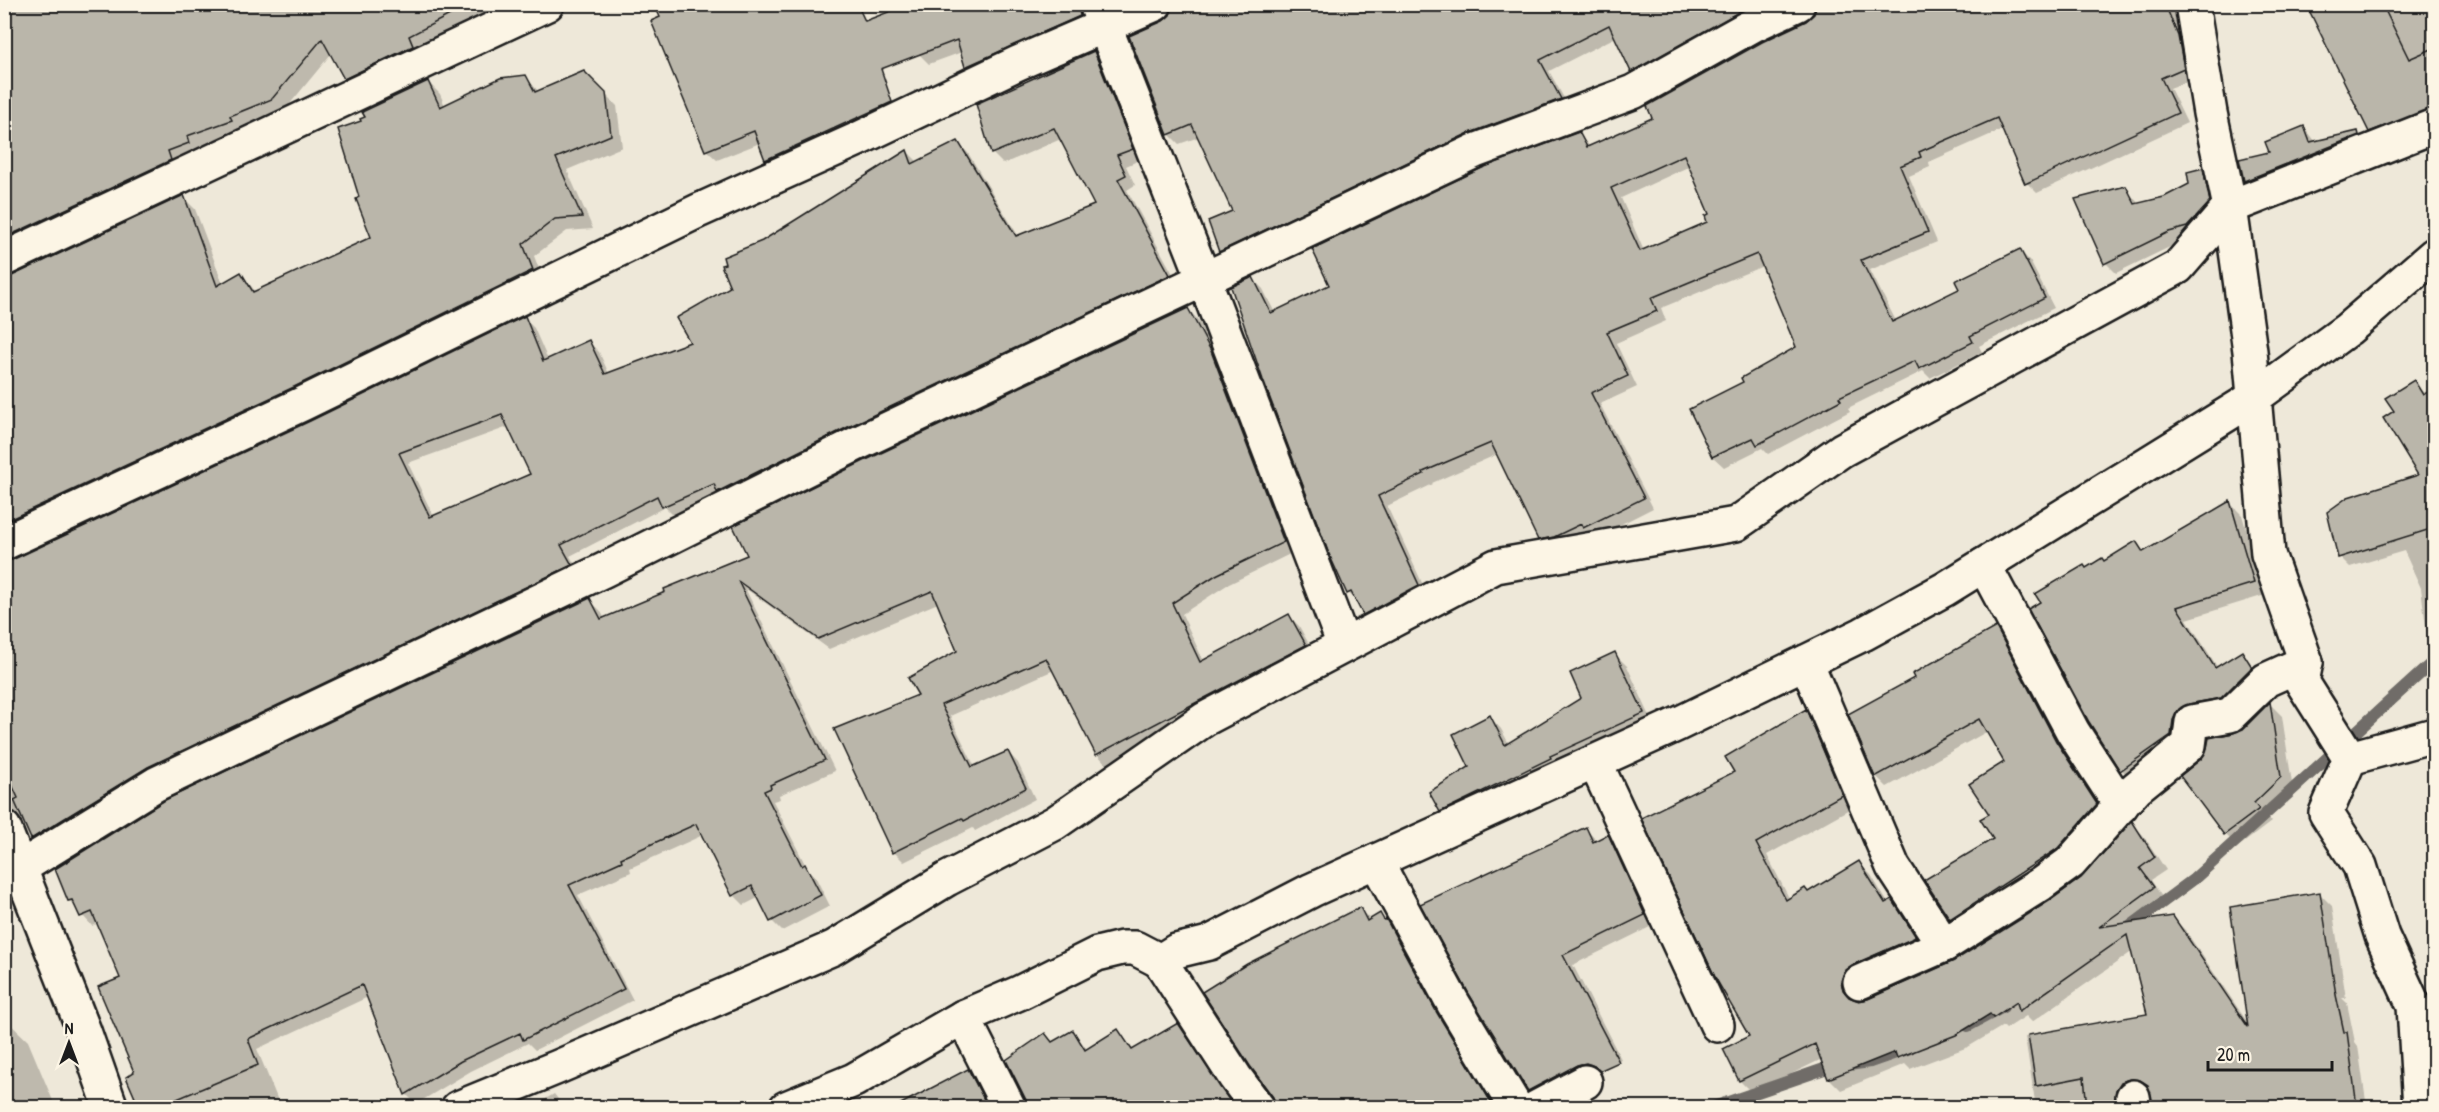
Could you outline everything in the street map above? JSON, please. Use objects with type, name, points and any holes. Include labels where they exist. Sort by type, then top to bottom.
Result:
[{"type":"street","points":[[4,259],[547,4]]},
{"type":"street","points":[[4,543],[312,399],[698,211],[856,140],[1018,63],[1100,16],[1155,4]]},
{"type":"street","points":[[20,868],[156,784],[604,570],[856,444],[1475,151],[1633,92],[1753,25],[1798,4]]},
{"type":"street","points":[[2192,4],[2210,113],[2229,207],[2255,397],[2268,554],[2306,662],[2302,682],[2350,758]]},
{"type":"street","points":[[1100,16],[1204,279],[1344,645]]},
{"type":"street","points":[[458,1107],[558,1067],[833,948],[947,879],[1055,823],[1205,719],[1496,566],[1736,524],[1842,450],[2178,267],[2229,207],[2434,126]]},
{"type":"street","points":[[1160,961],[1176,951],[1209,942],[1312,890],[1595,762],[1806,663],[1914,606],[2255,397],[2348,329],[2434,255]]},
{"type":"street","points":[[1984,565],[2073,732],[2121,806]]},
{"type":"street","points":[[1860,982],[1944,945],[1996,914],[2070,863],[2136,788],[2189,745],[2192,722],[2229,716],[2265,680],[2306,662]]},
{"type":"street","points":[[1806,663],[1893,867],[1944,945]]},
{"type":"street","points":[[2350,758],[2434,735]]},
{"type":"street","points":[[2350,758],[2326,813],[2360,866],[2382,936],[2424,1005],[2420,1107]]},
{"type":"street","points":[[1595,762],[1717,1025]]},
{"type":"street","points":[[4,828],[84,1030],[111,1107]]},
{"type":"street","points":[[1376,861],[1453,1003],[1516,1107]]},
{"type":"street","points":[[788,1107],[854,1080],[963,1017],[1019,993],[1083,960],[1108,951],[1135,948],[1160,961],[1235,1077],[1258,1107]]},
{"type":"street","points":[[963,1017],[1009,1107]]},
{"type":"street","points":[[1536,1107],[1586,1082]]},
{"type":"building","points":[[4,4],[471,4],[409,36],[413,46],[344,79],[322,39],[272,99],[230,116],[232,120],[187,136],[189,143],[168,151],[171,160],[4,238]]},
{"type":"building","points":[[654,4],[857,4],[865,21],[909,4],[1078,4],[1080,16],[965,67],[957,40],[881,69],[892,102],[765,160],[754,131],[705,151],[651,21],[660,17]]},
{"type":"building","points":[[1173,4],[1753,4],[1631,72],[1609,25],[1540,60],[1561,99],[1467,134],[1219,252],[1208,221],[1232,211],[1192,125],[1168,135],[1129,36],[1163,21],[1170,15]]},
{"type":"building","points":[[1817,4],[2165,4],[2178,36],[2184,68],[2161,78],[2178,113],[2025,184],[1997,118],[1919,152],[1921,157],[1900,166],[1928,232],[1861,260],[1892,322],[1959,289],[1955,281],[2020,249],[2045,298],[1970,336],[1973,342],[1919,369],[1915,361],[1839,397],[1841,400],[1757,445],[1753,438],[1712,457],[1689,409],[1743,382],[1741,378],[1796,347],[1757,254],[1651,298],[1657,311],[1607,332],[1628,376],[1591,393],[1644,498],[1583,528],[1581,524],[1554,537],[1538,540],[1491,443],[1423,472],[1424,474],[1378,496],[1419,585],[1363,615],[1351,592],[1347,594],[1329,554],[1263,380],[1231,287],[1253,277],[1271,313],[1329,285],[1312,249],[1482,168],[1579,132],[1587,147],[1652,118],[1647,106],[1762,42],[1806,21],[1814,14]],"holes":[[[1684,155],[1709,214],[1705,216],[1707,222],[1640,251],[1611,188]]]},
{"type":"building","points":[[2306,4],[2382,4],[2409,59],[2434,48],[2434,108],[2369,132]]},
{"type":"building","points":[[1094,51],[1133,149],[1117,155],[1126,175],[1118,179],[1170,275],[848,427],[717,492],[714,484],[662,507],[657,496],[561,545],[572,565],[148,767],[31,839],[14,800],[18,798],[4,767],[4,561],[12,560],[310,421],[525,316],[543,361],[589,340],[605,374],[690,342],[676,318],[730,287],[721,265],[725,264],[723,257],[762,241],[907,150],[912,164],[958,141],[1016,236],[1094,205],[1054,128],[991,154],[976,104]],"holes":[[[502,415],[530,474],[430,517],[399,453]]]},
{"type":"building","points":[[584,71],[606,93],[611,135],[556,158],[582,217],[555,219],[523,244],[533,270],[294,387],[4,522],[4,277],[12,276],[184,195],[217,286],[241,272],[253,292],[371,237],[356,199],[359,197],[338,129],[361,121],[360,119],[365,117],[362,112],[428,81],[440,107],[500,78],[526,75],[535,92]]},
{"type":"building","points":[[2304,126],[2310,142],[2358,131],[2359,135],[2244,181],[2239,159],[2269,152],[2265,142]]},
{"type":"building","points":[[2203,168],[2210,202],[2187,227],[2169,232],[2104,264],[2075,199],[2126,186],[2135,204],[2164,197],[2189,184],[2187,172]]},
{"type":"building","points":[[1188,308],[1211,351],[1284,542],[1216,575],[1172,603],[1200,662],[1289,614],[1306,645],[1096,755],[1046,658],[941,705],[972,767],[1008,751],[1026,788],[964,821],[962,818],[892,853],[834,729],[918,695],[908,678],[957,651],[932,591],[818,639],[738,581],[825,760],[770,785],[771,788],[764,791],[802,866],[805,864],[821,895],[770,922],[752,886],[732,896],[696,824],[621,858],[622,861],[569,885],[624,989],[523,1040],[520,1033],[461,1061],[405,1095],[362,985],[248,1039],[258,1065],[158,1107],[139,1107],[126,1077],[134,1072],[98,987],[120,978],[92,912],[80,917],[72,900],[68,901],[55,869],[165,800],[590,598],[601,619],[665,592],[664,589],[747,555],[733,526],[864,461]]},
{"type":"building","points":[[2414,380],[2423,395],[2434,388],[2434,528],[2338,558],[2327,512],[2348,497],[2418,475],[2383,418],[2394,411],[2385,398]]},
{"type":"building","points":[[2230,501],[2254,583],[2177,607],[2215,668],[2242,651],[2252,667],[2221,698],[2189,704],[2179,709],[2173,720],[2171,735],[2120,771],[2089,722],[2028,609],[2040,602],[2035,594],[2084,565],[2086,568],[2102,558],[2104,561],[2136,541],[2143,552]]},
{"type":"building","points":[[1996,627],[2056,741],[2097,804],[2057,849],[1950,919],[1924,880],[1993,839],[1980,819],[1989,814],[1969,784],[2004,762],[1979,719],[1875,777],[1848,714],[1914,678],[1912,674]]},
{"type":"building","points":[[1615,652],[1644,713],[1550,756],[1551,758],[1440,812],[1429,792],[1469,767],[1453,734],[1490,715],[1505,745],[1581,698],[1570,673]]},
{"type":"building","points":[[2270,702],[2281,777],[2254,803],[2259,809],[2224,835],[2180,776],[2201,759],[2209,738],[2243,729]]},
{"type":"building","points":[[1806,709],[1842,795],[1756,843],[1786,900],[1805,888],[1808,892],[1859,861],[1885,903],[1892,899],[1916,937],[1845,970],[1841,981],[1843,990],[1849,997],[1859,1001],[1868,999],[1954,961],[2051,900],[2081,878],[2132,821],[2155,857],[2140,868],[2154,887],[2099,927],[2173,916],[2248,1027],[2230,907],[2320,892],[2336,995],[2344,1032],[2347,1032],[2357,1107],[2153,1107],[2148,1085],[2140,1080],[2130,1079],[2121,1082],[2116,1090],[2116,1107],[2087,1107],[2084,1077],[2036,1086],[2028,1035],[2147,1014],[2127,935],[2019,1011],[2017,1002],[1993,1018],[1990,1014],[1956,1035],[1897,1058],[1895,1052],[1828,1079],[1815,1044],[1739,1081],[1723,1049],[1749,1036],[1716,979],[1641,818],[1734,772],[1725,757]]},
{"type":"building","points":[[1586,827],[1593,842],[1608,834],[1645,915],[1563,955],[1619,1062],[1599,1071],[1586,1063],[1577,1065],[1528,1091],[1469,994],[1420,904]]},
{"type":"building","points":[[1360,907],[1367,921],[1380,913],[1384,920],[1386,919],[1437,1013],[1494,1107],[1276,1107],[1273,1097],[1202,992],[1247,964]]},
{"type":"building","points":[[1178,1023],[1234,1107],[1027,1107],[1026,1100],[1006,1060],[1045,1033],[1052,1042],[1073,1030],[1085,1050],[1118,1029],[1132,1050]]},
{"type":"building","points":[[968,1069],[988,1107],[895,1107]]},
{"type":"waterway","points":[[2124,931],[2194,879],[2434,661]]},
{"type":"waterway","points":[[1968,1026],[2003,1007]]},
{"type":"waterway","points":[[1711,1108],[1827,1068],[1870,1062],[1910,1048]]}]
